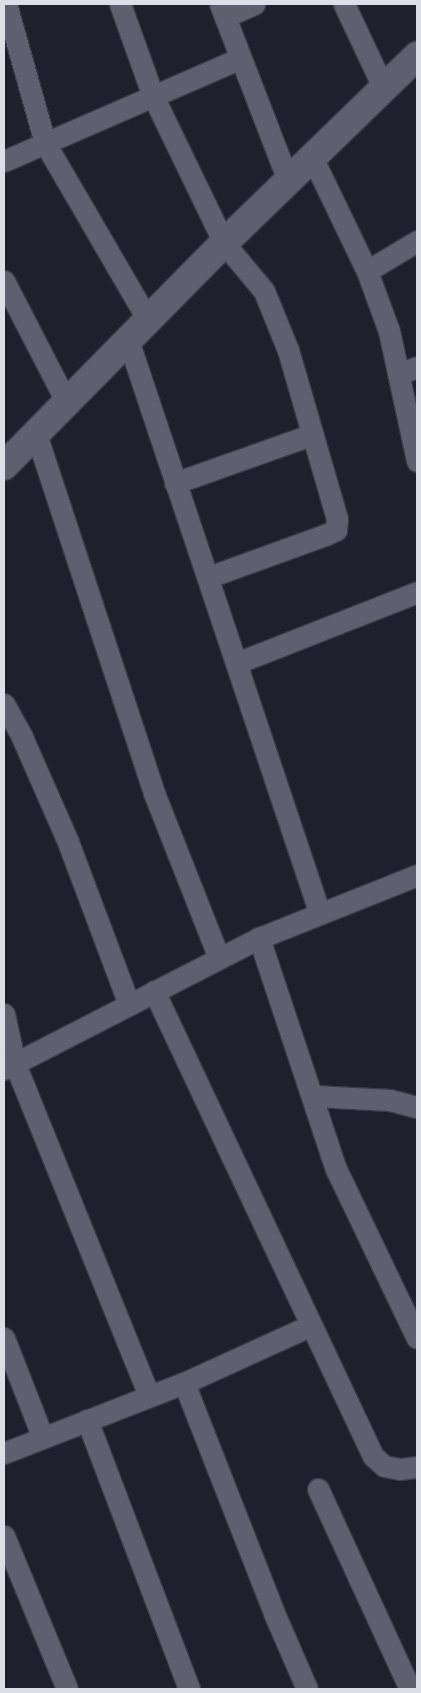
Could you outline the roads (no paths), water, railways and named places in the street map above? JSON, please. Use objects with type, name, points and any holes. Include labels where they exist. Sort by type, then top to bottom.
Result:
[{"type":"street","points":[[6,4],[45,143],[148,320]]},
{"type":"street","points":[[120,4],[153,96],[224,244],[264,292],[288,350],[337,519],[336,530],[209,577]]},
{"type":"street","points":[[254,4],[222,10],[239,59],[289,183]]},
{"type":"street","points":[[344,4],[384,89]]},
{"type":"street","points":[[4,466],[224,244],[289,183],[417,56]]},
{"type":"street","points":[[4,161],[239,59]]},
{"type":"street","points":[[313,159],[367,271],[389,331],[408,370],[417,461]]},
{"type":"street","points":[[367,271],[417,241]]},
{"type":"street","points":[[4,281],[66,403]]},
{"type":"street","points":[[128,340],[175,483],[209,577],[320,914]]},
{"type":"street","points":[[36,434],[154,793],[219,958]]},
{"type":"street","points":[[175,483],[313,434]]},
{"type":"street","points":[[237,663],[417,592]]},
{"type":"street","points":[[4,704],[22,737],[68,842],[129,1004]]},
{"type":"street","points":[[9,1066],[259,938],[417,875]]},
{"type":"street","points":[[259,938],[314,1096],[336,1169],[417,1338]]},
{"type":"street","points":[[154,991],[309,1326],[372,1456],[384,1466],[400,1469],[417,1467]]},
{"type":"street","points":[[4,1014],[9,1066],[149,1396]]},
{"type":"street","points":[[314,1096],[390,1100],[417,1107]]},
{"type":"street","points":[[4,1452],[184,1382],[309,1326]]},
{"type":"street","points":[[4,1338],[43,1438]]},
{"type":"street","points":[[184,1382],[307,1689]]},
{"type":"street","points":[[87,1420],[189,1689]]},
{"type":"street","points":[[318,1489],[410,1689]]},
{"type":"street","points":[[4,1536],[67,1689]]}]
